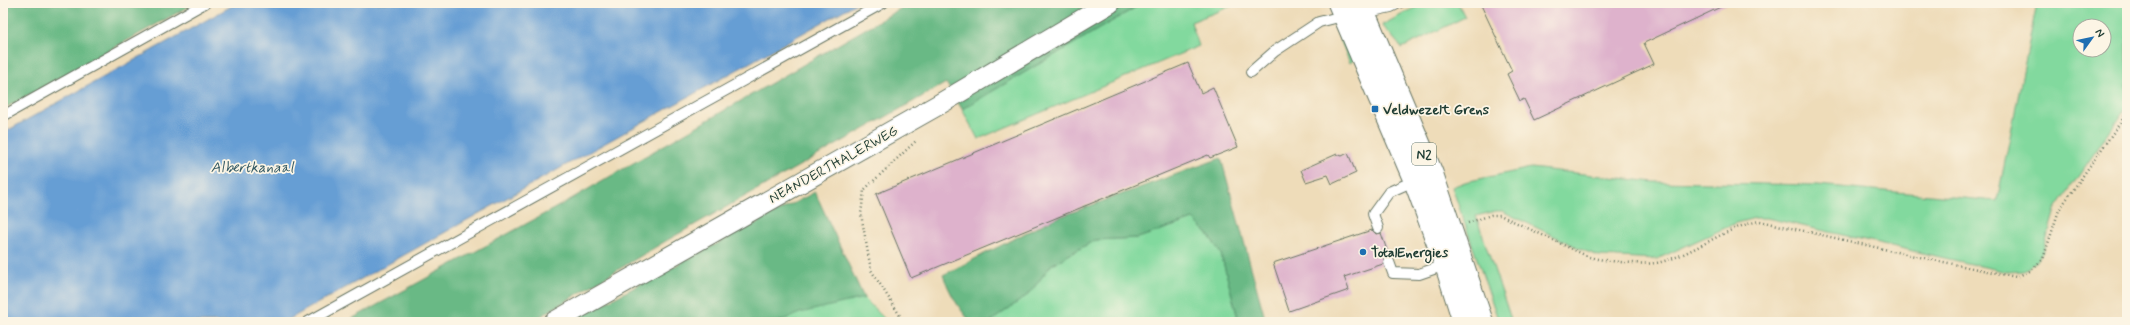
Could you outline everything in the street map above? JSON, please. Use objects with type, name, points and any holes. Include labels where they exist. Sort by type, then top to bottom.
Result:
[{"type":"main road","name":"N2","points":[[1352,9],[1424,177],[1454,262],[1482,322]]},
{"type":"main road","name":"N2","points":[[1454,262],[1464,322]]},
{"type":"street","name":"NEANDERTHALERWEG","points":[[554,322],[938,105],[1110,3]]},
{"type":"lane","points":[[3,116],[205,3]]},
{"type":"lane","points":[[308,322],[883,3]]},
{"type":"lane","points":[[1251,72],[1275,51],[1319,22],[1352,9],[1391,7],[1399,3]]},
{"type":"lane","points":[[1378,228],[1373,214],[1390,192],[1424,177]]},
{"type":"lane","points":[[1389,262],[1393,273],[1419,274],[1454,262]]},
{"type":"path","points":[[1463,225],[1491,215],[1500,215],[1589,257],[1600,260],[1655,263],[1671,258],[1744,225],[1760,221],[2016,277],[2030,271],[2043,259],[2059,210],[2127,113]]},
{"type":"path","points":[[904,322],[871,270],[861,214],[864,190],[920,137]]},
{"type":"green space","points":[[3,3],[195,3],[3,109]]},
{"type":"green space","points":[[910,3],[1143,3],[962,109],[946,83],[664,242],[531,322],[346,322],[559,206]]},
{"type":"green space","points":[[1143,3],[1239,3],[1191,22],[1199,46],[978,139],[962,109]]},
{"type":"green space","points":[[1424,3],[1458,3],[1465,17],[1402,48],[1382,25]]},
{"type":"green space","points":[[2037,3],[2127,3],[2127,106],[2055,210],[2043,251],[2037,262],[2024,271],[2007,272],[1767,218],[1755,218],[1736,223],[1657,259],[1599,256],[1585,251],[1502,211],[1496,211],[1476,216],[1512,322],[1499,322],[1452,187],[1465,182],[1531,168],[1654,182],[1817,185],[1997,201]]},
{"type":"green space","points":[[1335,27],[1342,27],[1356,58],[1350,63]]},
{"type":"green space","points":[[1221,158],[1266,322],[1239,322],[1221,254],[1208,234],[1193,219],[1138,238],[1095,240],[1051,265],[1029,294],[990,322],[971,322],[958,306],[948,288],[943,275],[1051,220]]},
{"type":"green space","points":[[815,192],[864,298],[800,313],[778,322],[569,322]]},
{"type":"green space","points":[[1193,219],[1208,234],[1221,254],[1239,322],[990,322],[1029,294],[1051,265],[1095,240],[1138,238]]},
{"type":"green space","points":[[799,291],[864,298],[888,322],[753,322]]},
{"type":"water","name":"Albertkanaal","points":[[237,3],[857,3],[284,322],[3,322],[3,133]]},
{"type":"building","points":[[1480,3],[1729,3],[1644,43],[1654,64],[1534,120],[1524,99],[1520,101],[1507,74],[1512,71]]},
{"type":"building","points":[[1188,63],[1201,93],[1213,87],[1238,147],[1210,158],[1208,155],[911,278],[876,194]]},
{"type":"building","points":[[1348,153],[1356,173],[1332,184],[1328,175],[1306,182],[1301,170],[1337,154],[1342,156]]},
{"type":"building","points":[[1372,230],[1376,234],[1381,233],[1389,256],[1384,258],[1383,264],[1344,277],[1349,290],[1289,311],[1273,263]]},
{"type":"place","name":"Veldwezelt Grens","points":[[1375,109]]},
{"type":"place","name":"TotalEnergies","points":[[1363,252]]}]
